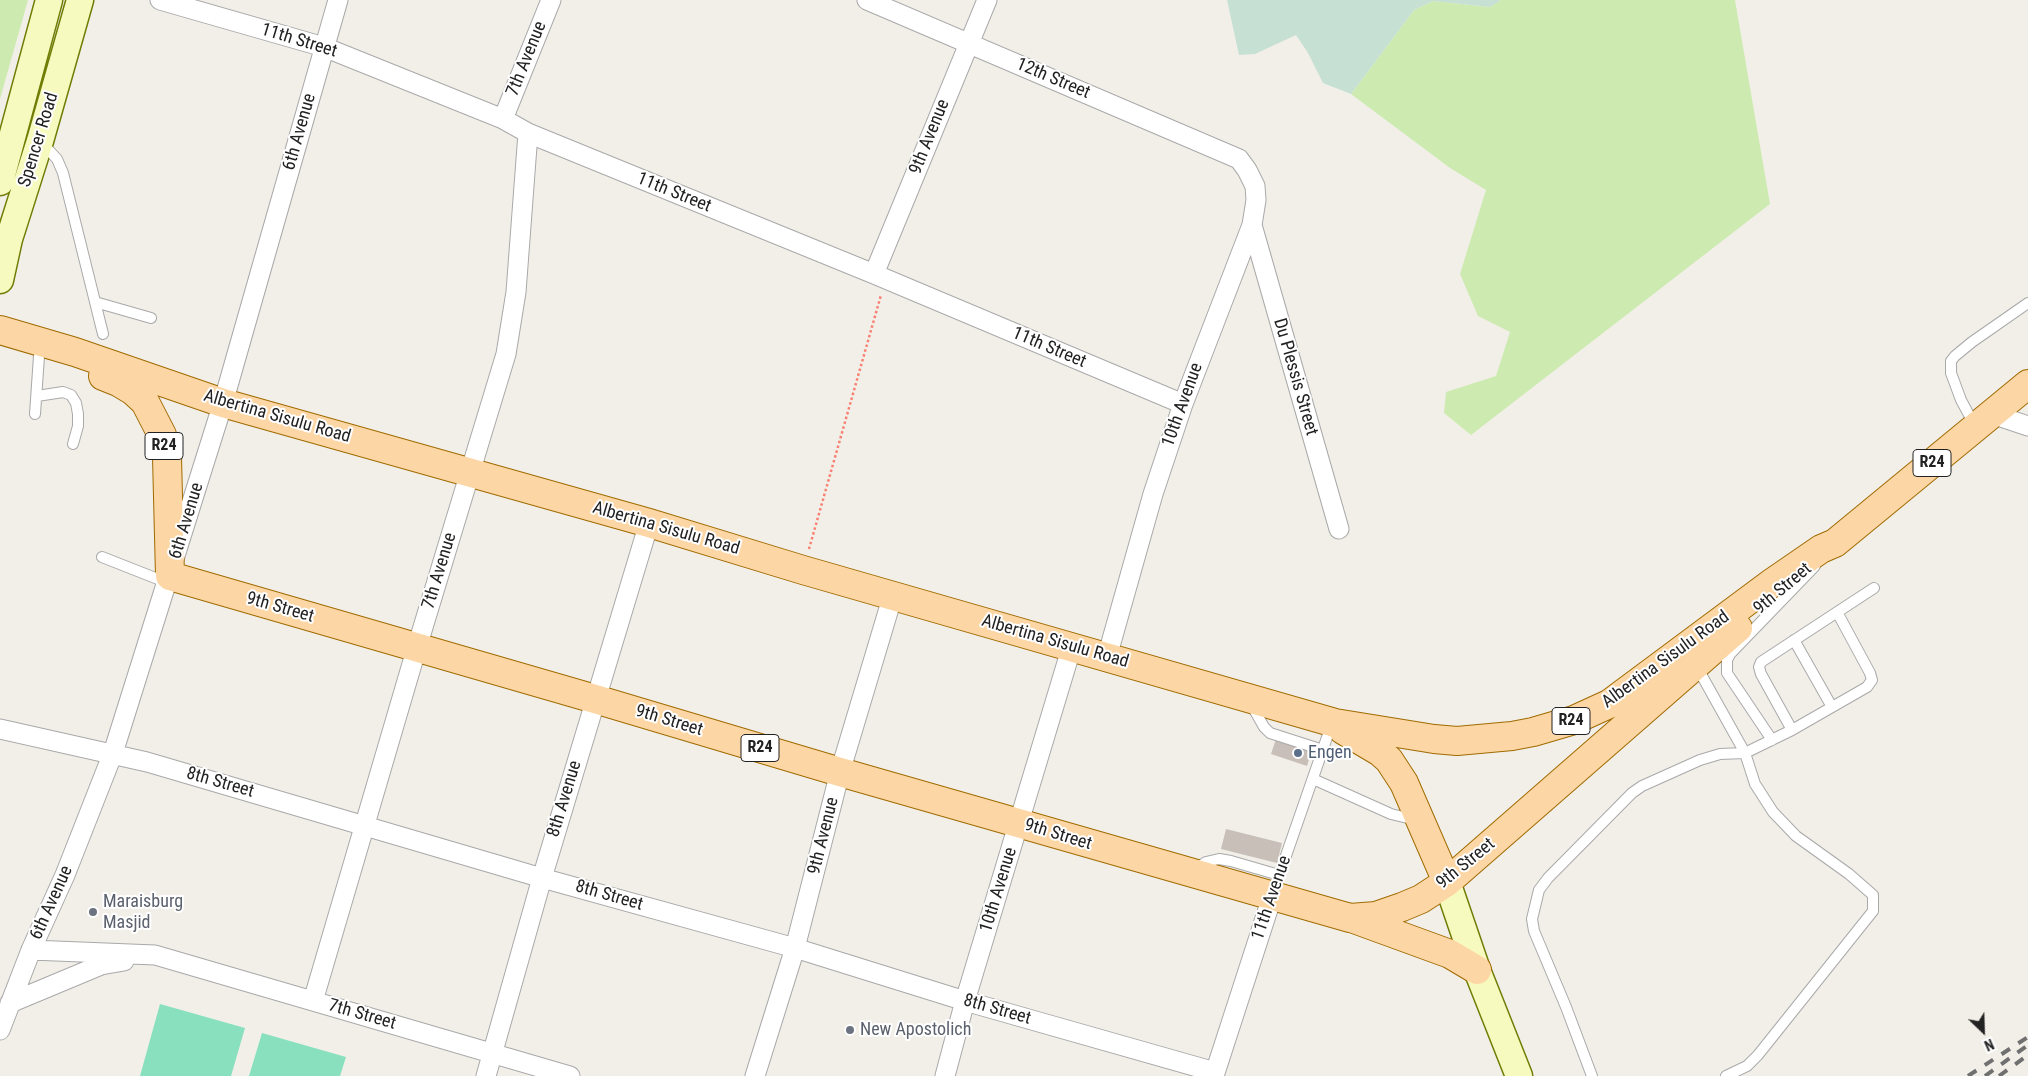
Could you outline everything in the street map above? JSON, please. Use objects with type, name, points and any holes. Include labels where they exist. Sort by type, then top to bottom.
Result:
[{"type":"main road","name":"Albertina Sisulu Road","points":[[0,330],[75,352],[223,403],[1334,722],[1434,739],[1457,741],[1533,732],[1574,720],[1609,704],[1691,654],[1773,582],[1821,549],[1839,540],[2028,384]]},
{"type":"main road","name":"R24","points":[[0,346],[72,365],[118,382],[133,391],[145,402],[162,435],[166,457],[169,579]]},
{"type":"main road","name":"9th Street","points":[[169,579],[417,646],[840,772],[1190,873],[1276,886],[1350,918],[1376,916],[1402,907],[1421,899],[1447,882],[1691,654]]},
{"type":"main road","points":[[1334,722],[1389,760],[1404,783],[1447,882]]},
{"type":"main road","points":[[1350,918],[1450,954],[1477,970]]},
{"type":"street","name":"Spencer Road","points":[[0,280],[29,134],[49,0]]},
{"type":"street","name":"Spencer Road","points":[[0,182],[29,134],[80,0]]},
{"type":"street","name":"11th Street","points":[[160,0],[324,47],[503,119],[528,133],[880,277],[1183,404]]},
{"type":"street","name":"6th Avenue","points":[[0,1030],[5,1005],[65,875],[113,753],[223,403],[338,0]]},
{"type":"street","name":"7th Avenue","points":[[503,119],[551,0]]},
{"type":"street","name":"12th Street","points":[[867,0],[1239,159]]},
{"type":"street","name":"9th Avenue","points":[[880,277],[969,42],[987,0]]},
{"type":"street","name":"7th Avenue","points":[[313,1001],[417,646],[500,379],[516,292],[528,133]]},
{"type":"street","name":"10th Avenue","points":[[1107,657],[1153,494],[1183,404],[1252,225],[1256,206],[1255,186],[1239,159]]},
{"type":"street","name":"Du Plessis Street","points":[[1252,225],[1338,529]]},
{"type":"street","points":[[1984,420],[2028,426]]},
{"type":"street","name":"8th Avenue","points":[[486,1076],[542,878],[649,524]]},
{"type":"street","name":"9th Avenue","points":[[755,1076],[796,948],[840,772],[893,595]]},
{"type":"street","name":"10th Avenue","points":[[945,1076],[965,1001],[1072,646]]},
{"type":"street","name":"8th Street","points":[[0,729],[113,753],[542,878],[796,948],[965,1001],[1215,1074]]},
{"type":"street","points":[[1447,882],[1477,970],[1519,1076]]},
{"type":"street","name":"11th Avenue","points":[[1215,1074],[1276,886]]},
{"type":"street","name":"7th Street","points":[[31,950],[155,955],[570,1076]]},
{"type":"street","name":"7th Street","points":[[5,1005],[101,965],[155,955]]},
{"type":"lane","points":[[29,134],[58,159],[64,173],[103,334]]},
{"type":"lane","points":[[95,302],[151,318]]},
{"type":"lane","points":[[1984,420],[1961,400],[1951,373],[1951,361],[1972,342],[2028,304]]},
{"type":"lane","points":[[35,414],[39,356]]},
{"type":"lane","points":[[36,396],[63,392],[71,396],[76,403],[78,414],[78,426],[73,444]]},
{"type":"lane","points":[[1772,740],[1727,673],[1727,660],[1730,654],[1839,540]]},
{"type":"lane","points":[[102,558],[169,579]]},
{"type":"lane","points":[[1792,730],[1761,674],[1759,667],[1761,662],[1874,588]]},
{"type":"lane","points":[[1592,1076],[1534,930],[1532,920],[1539,890],[1548,878],[1629,796],[1642,786],[1700,760],[1720,754],[1745,753],[1792,730],[1867,688],[1872,680],[1870,673],[1837,612]]},
{"type":"lane","points":[[1794,640],[1832,707]]},
{"type":"lane","points":[[1691,654],[1745,753],[1755,784],[1773,812],[1796,836],[1873,895],[1874,904],[1870,916],[1758,1055],[1747,1066],[1726,1076]]},
{"type":"lane","points":[[1247,697],[1270,733],[1323,750]]},
{"type":"lane","name":"11th Avenue","points":[[1276,886],[1334,722]]},
{"type":"lane","points":[[1313,779],[1391,814],[1420,820]]},
{"type":"path","points":[[803,570],[880,277]]},
{"type":"green space","points":[[0,0],[28,0],[0,99]]},
{"type":"green space","points":[[1227,0],[1501,0],[1490,7],[1433,1],[1414,10],[1351,94],[1323,83],[1308,53],[1296,35],[1255,54],[1239,55]]},
{"type":"green space","points":[[1501,0],[1735,0],[1770,204],[1471,435],[1444,413],[1446,392],[1496,376],[1510,332],[1478,316],[1460,274],[1486,190],[1450,168],[1351,94],[1414,10],[1433,1],[1490,7]]},
{"type":"green space","points":[[160,1004],[245,1028],[231,1076],[140,1076]]},
{"type":"green space","points":[[262,1033],[346,1057],[340,1076],[249,1076]]},
{"type":"building","points":[[1277,736],[1313,747],[1307,766],[1271,754]]},
{"type":"building","points":[[1226,829],[1282,843],[1277,863],[1221,849]]},
{"type":"railway","points":[[1968,1076],[2028,1037]]},
{"type":"railway","points":[[1985,1076],[2028,1045]]},
{"type":"railway","points":[[1999,1076],[2028,1055]]},
{"type":"place","name":"Engen","points":[[1298,753]]},
{"type":"place","name":"Maraisburg Masjid","points":[[93,912]]},
{"type":"place","name":"New Apostolich","points":[[850,1030]]}]
